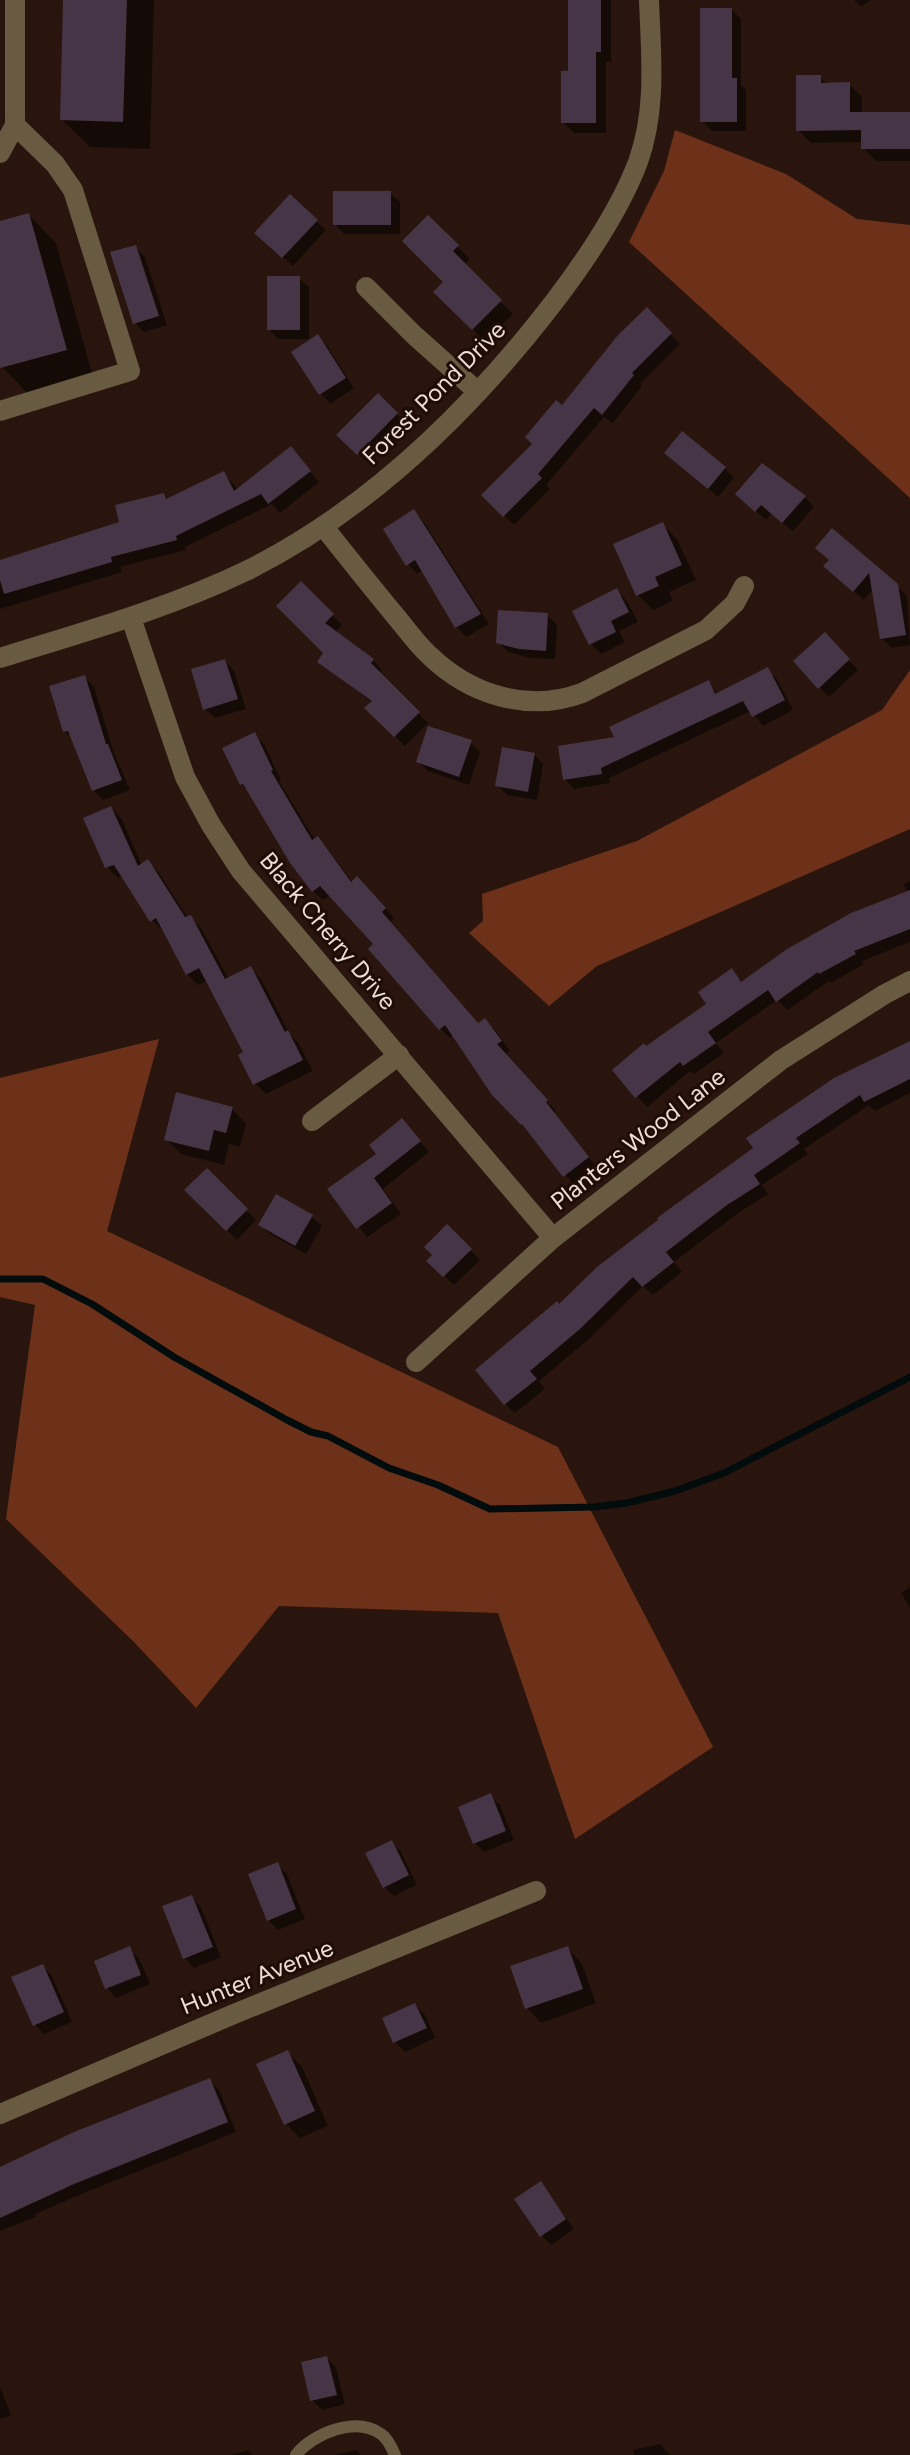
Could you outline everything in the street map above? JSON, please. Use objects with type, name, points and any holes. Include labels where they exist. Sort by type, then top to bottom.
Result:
[{"type":"street","points":[[0,153],[15,125],[15,0]]},
{"type":"street","name":"Forest Pond Drive","points":[[0,658],[131,618],[248,570],[323,526],[396,471],[478,392],[525,340],[578,271],[637,163],[651,108],[649,0]]},
{"type":"street","points":[[0,411],[130,371],[73,190],[55,164],[15,125]]},
{"type":"street","points":[[366,287],[478,392]]},
{"type":"street","points":[[323,526],[428,655],[454,676],[477,689],[508,700],[543,702],[582,693],[706,630],[735,603],[744,586]]},
{"type":"street","name":"Black Cherry Drive","points":[[131,618],[185,777],[241,871],[553,1238]]},
{"type":"street","name":"Planters Wood Lane","points":[[416,1362],[553,1238],[781,1060],[910,981]]},
{"type":"street","points":[[312,1121],[399,1055]]},
{"type":"street","name":"Hunter Avenue","points":[[0,2114],[536,1891]]},
{"type":"lane","points":[[296,2455],[305,2442],[333,2431],[361,2426],[383,2435],[395,2455]]},
{"type":"shaded area","points":[[675,130],[786,174],[857,219],[910,225],[910,498],[629,242],[664,171]]},
{"type":"shaded area","points":[[910,670],[910,829],[597,966],[549,1006],[469,933],[483,921],[482,894],[637,841],[882,710]]},
{"type":"shaded area","points":[[159,1039],[107,1231],[558,1447],[713,1747],[575,1839],[498,1613],[279,1606],[196,1708],[134,1642],[6,1519],[35,1305],[0,1297],[0,1078]]},
{"type":"building","points":[[63,0],[127,0],[123,122],[60,120]]},
{"type":"building","points":[[568,0],[601,0],[601,52],[596,52],[596,123],[561,123],[561,71],[568,71]]},
{"type":"building","points":[[700,8],[732,8],[732,78],[737,78],[737,122],[700,122]]},
{"type":"building","points":[[796,75],[821,75],[821,83],[850,82],[850,112],[910,112],[910,149],[861,149],[861,130],[796,131]]},
{"type":"building","points":[[333,191],[391,191],[391,225],[333,225]]},
{"type":"building","points":[[290,194],[318,220],[282,258],[254,233]]},
{"type":"building","points":[[29,213],[67,350],[0,368],[0,221]]},
{"type":"building","points":[[428,215],[459,245],[453,251],[502,300],[472,330],[433,292],[443,282],[402,241]]},
{"type":"building","points":[[136,245],[159,316],[133,324],[110,252]]},
{"type":"building","points":[[267,276],[300,276],[300,330],[267,330]]},
{"type":"building","points":[[647,307],[672,333],[632,373],[634,375],[602,415],[594,408],[538,474],[542,478],[503,517],[481,495],[532,444],[525,437],[556,400],[562,405],[618,335]]},
{"type":"building","points":[[318,334],[346,378],[319,395],[291,352]]},
{"type":"building","points":[[378,393],[398,413],[357,455],[336,435]]},
{"type":"building","points":[[682,431],[726,467],[708,489],[664,453]]},
{"type":"building","points":[[291,446],[311,471],[268,504],[261,494],[176,536],[177,540],[111,557],[112,562],[4,594],[0,560],[119,522],[115,505],[164,493],[166,499],[224,471],[234,491]]},
{"type":"building","points":[[762,463],[806,496],[782,523],[761,505],[755,512],[735,494]]},
{"type":"building","points":[[414,509],[481,614],[455,628],[415,560],[406,566],[383,529]]},
{"type":"building","points":[[663,522],[682,565],[655,577],[659,586],[636,596],[613,544]]},
{"type":"building","points":[[832,528],[898,584],[906,635],[880,639],[869,573],[853,592],[823,566],[829,560],[815,548]]},
{"type":"building","points":[[301,581],[334,614],[325,623],[374,659],[371,663],[420,712],[394,737],[364,708],[372,701],[317,662],[323,653],[276,606]]},
{"type":"building","points":[[617,588],[629,612],[611,621],[616,632],[589,645],[572,611]]},
{"type":"building","points":[[498,610],[548,613],[546,651],[496,643]]},
{"type":"building","points":[[825,632],[850,659],[818,689],[793,661]]},
{"type":"building","points":[[225,659],[238,699],[203,710],[191,669]]},
{"type":"building","points":[[768,667],[785,700],[752,717],[743,701],[601,768],[602,774],[563,780],[558,746],[614,737],[609,727],[709,680],[715,694]]},
{"type":"building","points":[[85,675],[106,744],[122,780],[92,791],[68,731],[63,732],[49,686]]},
{"type":"building","points":[[428,726],[472,740],[459,777],[416,762]]},
{"type":"building","points":[[255,732],[271,771],[312,840],[318,836],[351,882],[357,876],[386,908],[382,912],[478,1023],[485,1018],[502,1041],[497,1044],[548,1100],[546,1102],[589,1157],[563,1177],[522,1124],[492,1095],[445,1025],[439,1030],[368,949],[373,944],[320,886],[312,892],[290,863],[243,784],[240,785],[222,748]]},
{"type":"building","points":[[502,747],[535,753],[528,792],[495,786]]},
{"type":"building","points":[[111,806],[138,866],[148,859],[185,917],[191,915],[225,979],[251,966],[303,1060],[253,1085],[238,1055],[243,1052],[199,968],[186,975],[156,918],[150,922],[114,865],[105,868],[83,818]]},
{"type":"building","points":[[910,890],[910,929],[854,951],[856,954],[818,972],[776,1002],[768,990],[708,1032],[716,1043],[683,1066],[680,1062],[635,1098],[612,1070],[644,1043],[646,1046],[706,1004],[698,992],[732,968],[741,982],[787,949],[851,913]]},
{"type":"building","points":[[910,1041],[910,1079],[864,1102],[860,1095],[796,1138],[800,1143],[754,1175],[760,1184],[666,1252],[674,1262],[642,1287],[633,1277],[580,1329],[530,1371],[537,1379],[504,1405],[475,1370],[557,1301],[559,1304],[597,1267],[657,1218],[753,1148],[746,1138],[834,1078]]},
{"type":"building","points":[[176,1092],[233,1107],[226,1133],[214,1130],[209,1151],[164,1140]]},
{"type":"building","points":[[402,1118],[421,1141],[374,1178],[392,1203],[356,1229],[327,1189],[376,1154],[369,1145]]},
{"type":"building","points":[[207,1168],[248,1209],[226,1231],[184,1190]]},
{"type":"building","points":[[276,1194],[313,1215],[295,1246],[258,1225]]},
{"type":"building","points":[[447,1224],[472,1249],[443,1277],[426,1261],[432,1255],[424,1247]]},
{"type":"building","points":[[491,1793],[506,1831],[473,1844],[458,1807]]},
{"type":"building","points":[[392,1840],[409,1875],[383,1888],[365,1853]]},
{"type":"building","points":[[278,1862],[296,1909],[267,1921],[248,1874]]},
{"type":"building","points":[[192,1895],[213,1947],[183,1959],[162,1906]]},
{"type":"building","points":[[130,1946],[141,1975],[105,1989],[94,1961]]},
{"type":"building","points":[[568,1946],[583,1989],[525,2009],[510,1966]]},
{"type":"building","points":[[43,1964],[64,2012],[33,2026],[11,1977]]},
{"type":"building","points":[[415,2003],[427,2028],[393,2043],[382,2018]]},
{"type":"building","points":[[288,2050],[315,2111],[284,2125],[256,2064]]},
{"type":"building","points":[[210,2078],[228,2122],[74,2184],[0,2218],[0,2167],[74,2132]]},
{"type":"building","points":[[541,2181],[566,2219],[540,2237],[514,2199]]},
{"type":"building","points":[[327,2356],[337,2395],[310,2401],[301,2362]]},
{"type":"waterway","points":[[0,1279],[43,1279],[92,1304],[174,1357],[287,1420],[311,1432],[328,1436],[389,1468],[438,1485],[490,1509],[594,1507],[627,1503],[675,1491],[724,1473],[910,1377]]}]
